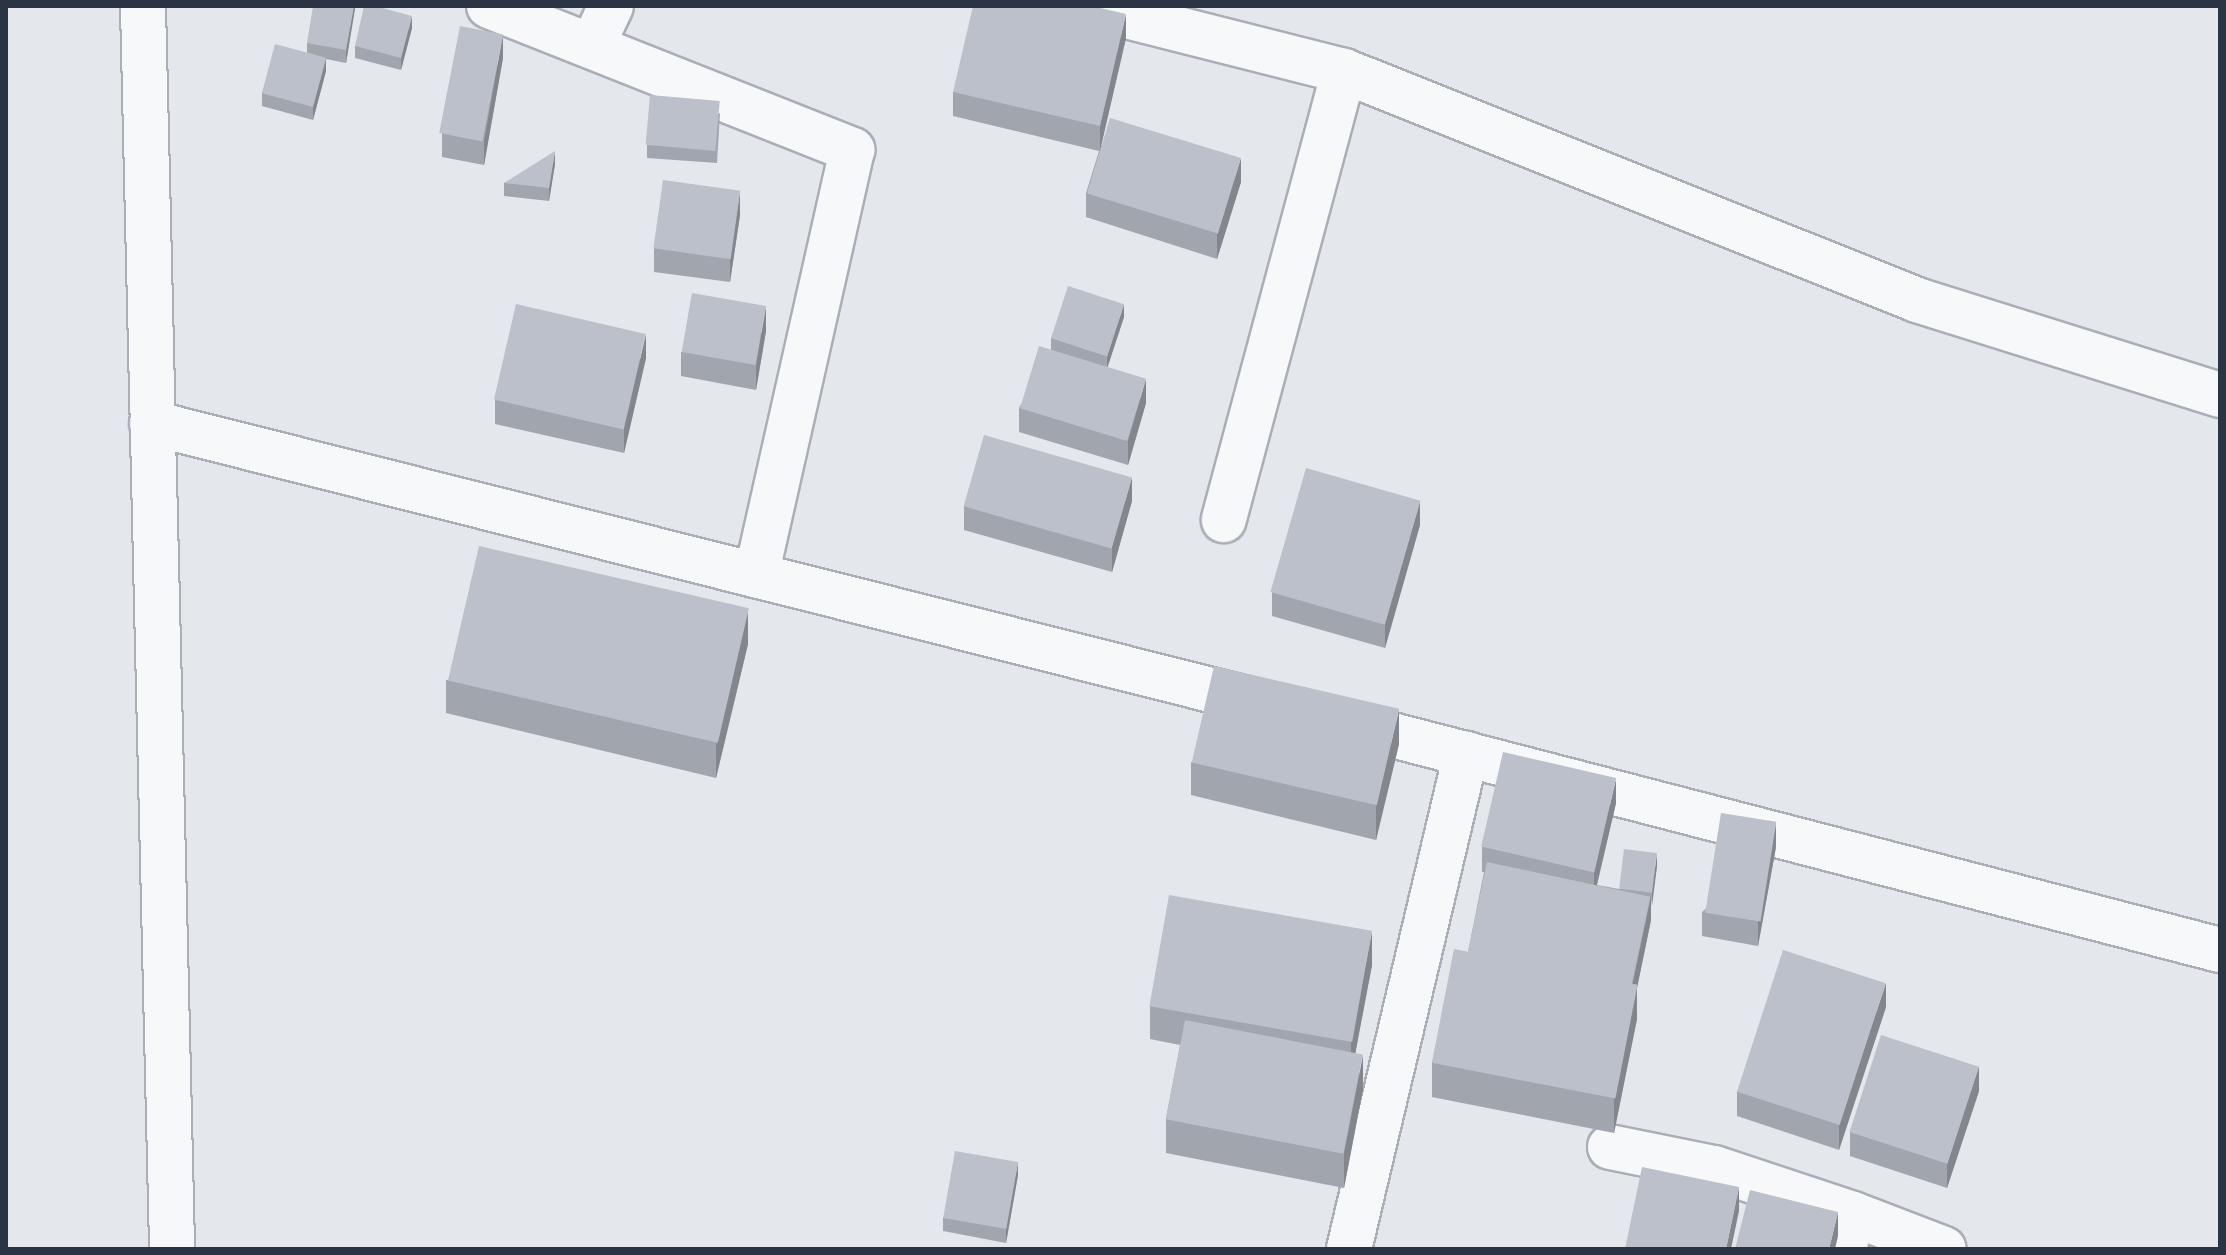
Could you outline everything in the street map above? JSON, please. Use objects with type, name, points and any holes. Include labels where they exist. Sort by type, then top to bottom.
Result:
[{"type":"street","points":[[143,6],[172,1249]]},
{"type":"street","points":[[489,6],[852,150],[756,575]]},
{"type":"street","points":[[592,46],[611,6]]},
{"type":"street","points":[[1087,6],[1344,71],[1917,300],[2220,395]]},
{"type":"street","points":[[1224,520],[1344,71]]},
{"type":"street","points":[[152,423],[1466,754],[2220,950]]},
{"type":"street","points":[[1349,1249],[1466,754]]},
{"type":"street","points":[[1610,1147],[1714,1168],[1849,1231],[1944,1249]]},
{"type":"building","points":[[313,6],[354,6],[346,50],[307,43]]},
{"type":"building","points":[[364,6],[412,16],[401,58],[355,46]]},
{"type":"building","points":[[973,6],[1092,6],[1126,14],[1100,126],[953,92]]},
{"type":"building","points":[[460,26],[503,34],[482,141],[439,133]]},
{"type":"building","points":[[275,44],[326,58],[313,107],[262,93]]},
{"type":"building","points":[[650,95],[720,101],[715,151],[646,145]]},
{"type":"building","points":[[1110,118],[1241,158],[1218,234],[1087,194]]},
{"type":"building","points":[[555,151],[549,188],[504,183]]},
{"type":"building","points":[[663,180],[740,191],[731,259],[653,248]]},
{"type":"building","points":[[1068,286],[1124,304],[1107,357],[1051,338]]},
{"type":"building","points":[[692,293],[766,306],[755,365],[682,352]]},
{"type":"building","points":[[516,304],[646,334],[624,429],[494,399]]},
{"type":"building","points":[[1039,346],[1146,379],[1127,441],[1020,408]]},
{"type":"building","points":[[984,435],[1132,477],[1112,549],[964,506]]},
{"type":"building","points":[[1306,468],[1420,501],[1385,625],[1270,592]]},
{"type":"building","points":[[479,546],[749,608],[718,743],[448,680]]},
{"type":"building","points":[[1214,666],[1399,709],[1377,805],[1192,762]]},
{"type":"building","points":[[1503,752],[1616,778],[1594,873],[1481,847]]},
{"type":"building","points":[[1721,813],[1776,822],[1761,922],[1705,913]]},
{"type":"building","points":[[1624,849],[1657,853],[1652,893],[1619,889]]},
{"type":"building","points":[[1487,862],[1650,897],[1631,987],[1468,952]]},
{"type":"building","points":[[1169,895],[1372,931],[1352,1042],[1149,1006]]},
{"type":"building","points":[[1454,949],[1638,985],[1615,1099],[1432,1063]]},
{"type":"building","points":[[1783,950],[1886,983],[1840,1125],[1737,1092]]},
{"type":"building","points":[[1185,1020],[1363,1055],[1343,1154],[1166,1119]]},
{"type":"building","points":[[1881,1035],[1979,1067],[1947,1164],[1849,1132]]},
{"type":"building","points":[[955,1151],[1018,1162],[1006,1229],[943,1218]]},
{"type":"building","points":[[1642,1167],[1739,1187],[1726,1249],[1625,1249]]},
{"type":"building","points":[[1750,1190],[1838,1212],[1829,1249],[1735,1249]]}]
